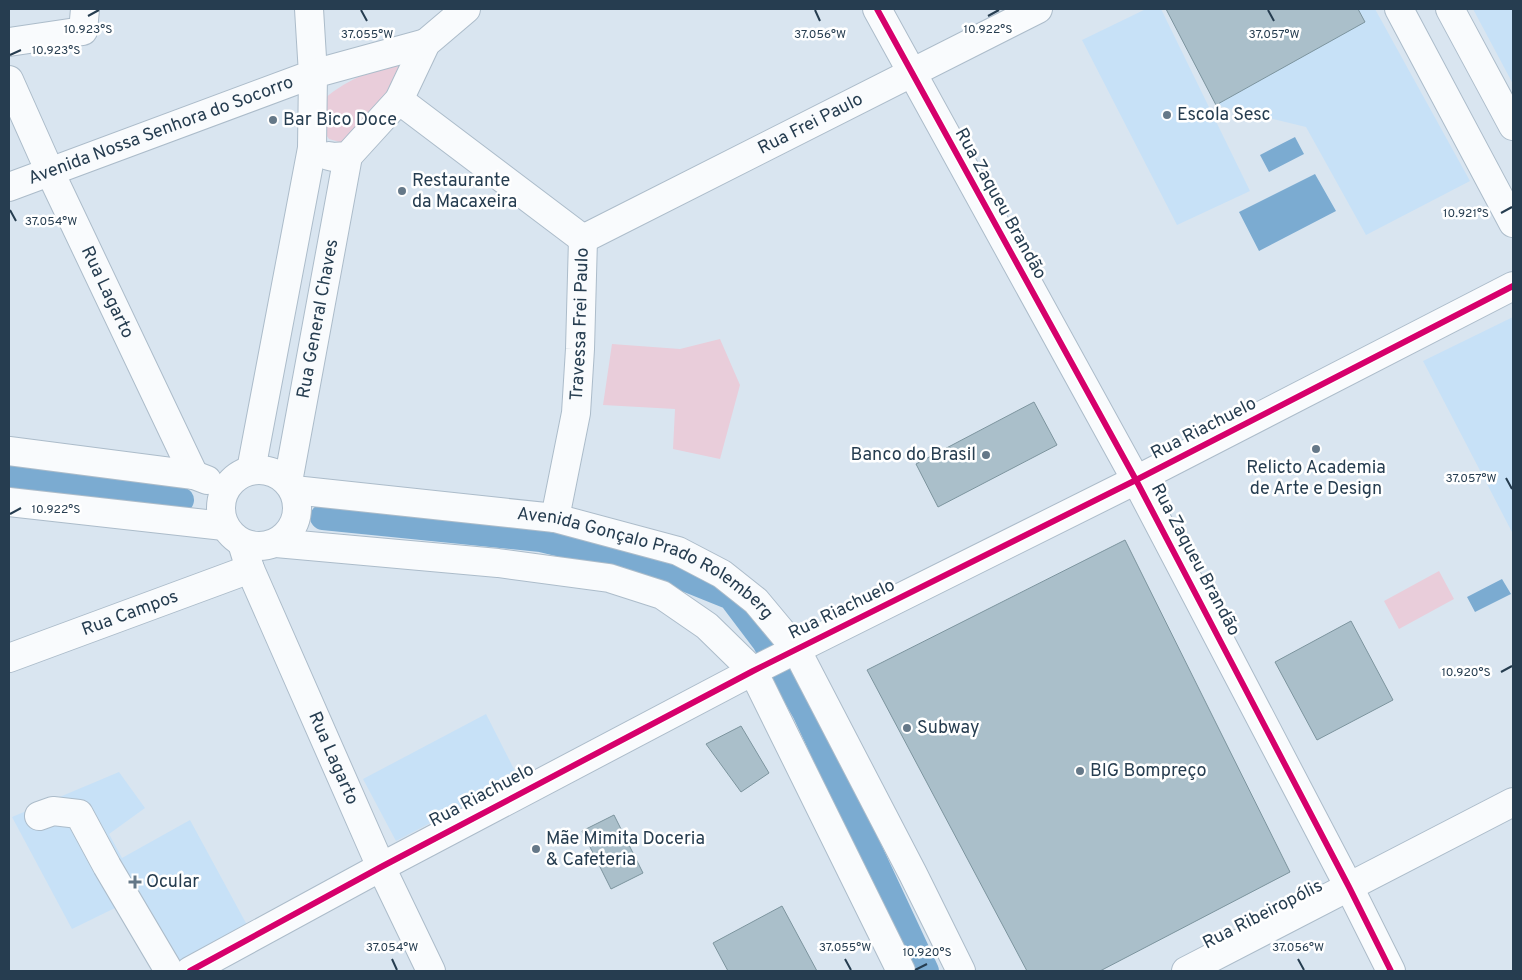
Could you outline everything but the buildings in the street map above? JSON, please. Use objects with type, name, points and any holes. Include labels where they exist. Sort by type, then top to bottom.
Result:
[{"type":"street","points":[[9,42],[83,31],[85,9]]},
{"type":"street","points":[[309,9],[313,74]]},
{"type":"street","points":[[312,148],[333,157],[348,156],[399,100],[426,43],[466,9]]},
{"type":"street","name":"Rua Zaqueu Brandão","points":[[876,9],[1136,480],[1391,971]]},
{"type":"street","name":"Rua Frei Paulo","points":[[582,239],[1038,9]]},
{"type":"street","points":[[1399,9],[1513,223]]},
{"type":"street","points":[[1450,9],[1513,126]]},
{"type":"street","name":"Avenida Nossa Senhora do Socorro","points":[[9,187],[313,74],[426,43]]},
{"type":"street","name":"Rua General Chaves","points":[[251,470],[312,148],[313,74]]},
{"type":"street","name":"Rua Lagarto","points":[[9,80],[50,172],[194,475]]},
{"type":"street","name":"Travessa Frei Paulo","points":[[399,100],[582,239],[580,349],[576,412],[555,518]]},
{"type":"street","name":"Rua General Chaves","points":[[291,486],[348,156]]},
{"type":"street","name":"Rua Riachuelo","points":[[190,971],[381,867],[775,660],[1136,480],[1513,286]]},
{"type":"street","points":[[9,451],[194,475],[226,487]]},
{"type":"street","points":[[9,502],[233,534],[259,547],[276,543],[289,534],[296,520],[298,504],[291,486],[271,471],[251,470],[237,476],[226,487],[220,506],[233,534]]},
{"type":"street","name":"Avenida Gonçalo Prado Rolemberg","points":[[291,486],[555,518],[678,551],[722,574],[756,601],[775,660],[901,971]]},
{"type":"street","name":"Rua Lagarto","points":[[233,534],[381,867],[431,971]]},
{"type":"street","name":"Avenida Gonçalo Prado Rolemberg","points":[[276,543],[498,563],[609,578],[662,595],[707,626],[775,660],[908,865],[961,971]]},
{"type":"street","name":"Rua Campos","points":[[9,658],[250,569]]},
{"type":"street","name":"Rua Ribeiropólis","points":[[1186,971],[1513,802]]},
{"type":"street","points":[[39,816],[53,811],[79,814],[107,866],[169,971]]},
{"type":"shaded area","name":"Escola Sesc","points":[[1146,9],[1161,9],[1250,191],[1177,225],[1082,40]]},
{"type":"shaded area","points":[[1166,9],[1375,9],[1470,181],[1366,235],[1306,127],[1216,105]]},
{"type":"shaded area","points":[[1473,9],[1513,9],[1513,84]]},
{"type":"shaded area","points":[[408,58],[390,94],[343,143],[329,139],[324,132],[324,99],[354,79]]},
{"type":"shaded area","points":[[1513,317],[1513,534],[1423,361]]},
{"type":"shaded area","points":[[720,339],[740,385],[720,459],[673,449],[675,409],[603,405],[612,344],[680,349]]},
{"type":"shaded area","points":[[1439,571],[1454,599],[1399,629],[1384,601]]},
{"type":"shaded area","points":[[486,714],[518,777],[396,841],[363,779]]},
{"type":"shaded area","name":"Ocular","points":[[119,772],[145,808],[109,834],[122,858],[190,820],[247,925],[178,965],[119,906],[72,929],[12,817]]},
{"type":"water","points":[[1295,137],[1304,154],[1269,172],[1260,155]]},
{"type":"water","points":[[1315,174],[1336,211],[1259,251],[1239,212]]},
{"type":"water","points":[[1502,579],[1511,594],[1475,612],[1467,597]]},
{"type":"waterway","points":[[9,475],[181,500]]},
{"type":"waterway","points":[[323,517],[541,539],[654,566],[731,597],[765,642],[805,712],[926,971]]},
{"type":"cycle path","points":[[877,9],[1136,480],[1391,971]]},
{"type":"cycle path","points":[[190,971],[381,867],[753,671],[1136,480],[1513,286]]},
{"type":"place","name":"Escola Sesc","points":[[1167,115]]},
{"type":"place","name":"Bar Bico Doce","points":[[273,120]]},
{"type":"place","name":"Restaurante da Macaxeira","points":[[402,191]]},
{"type":"place","name":"Relicto Academia de Arte e Design","points":[[1316,449]]},
{"type":"place","name":"Banco do Brasil","points":[[986,455]]},
{"type":"place","name":"Subway","points":[[907,728]]},
{"type":"place","name":"BIG Bompreço","points":[[1080,771]]},
{"type":"place","name":"Mãe Mimita Doceria & Cafeteria","points":[[536,849]]},
{"type":"place","name":"Ocular","points":[[135,882]]}]
